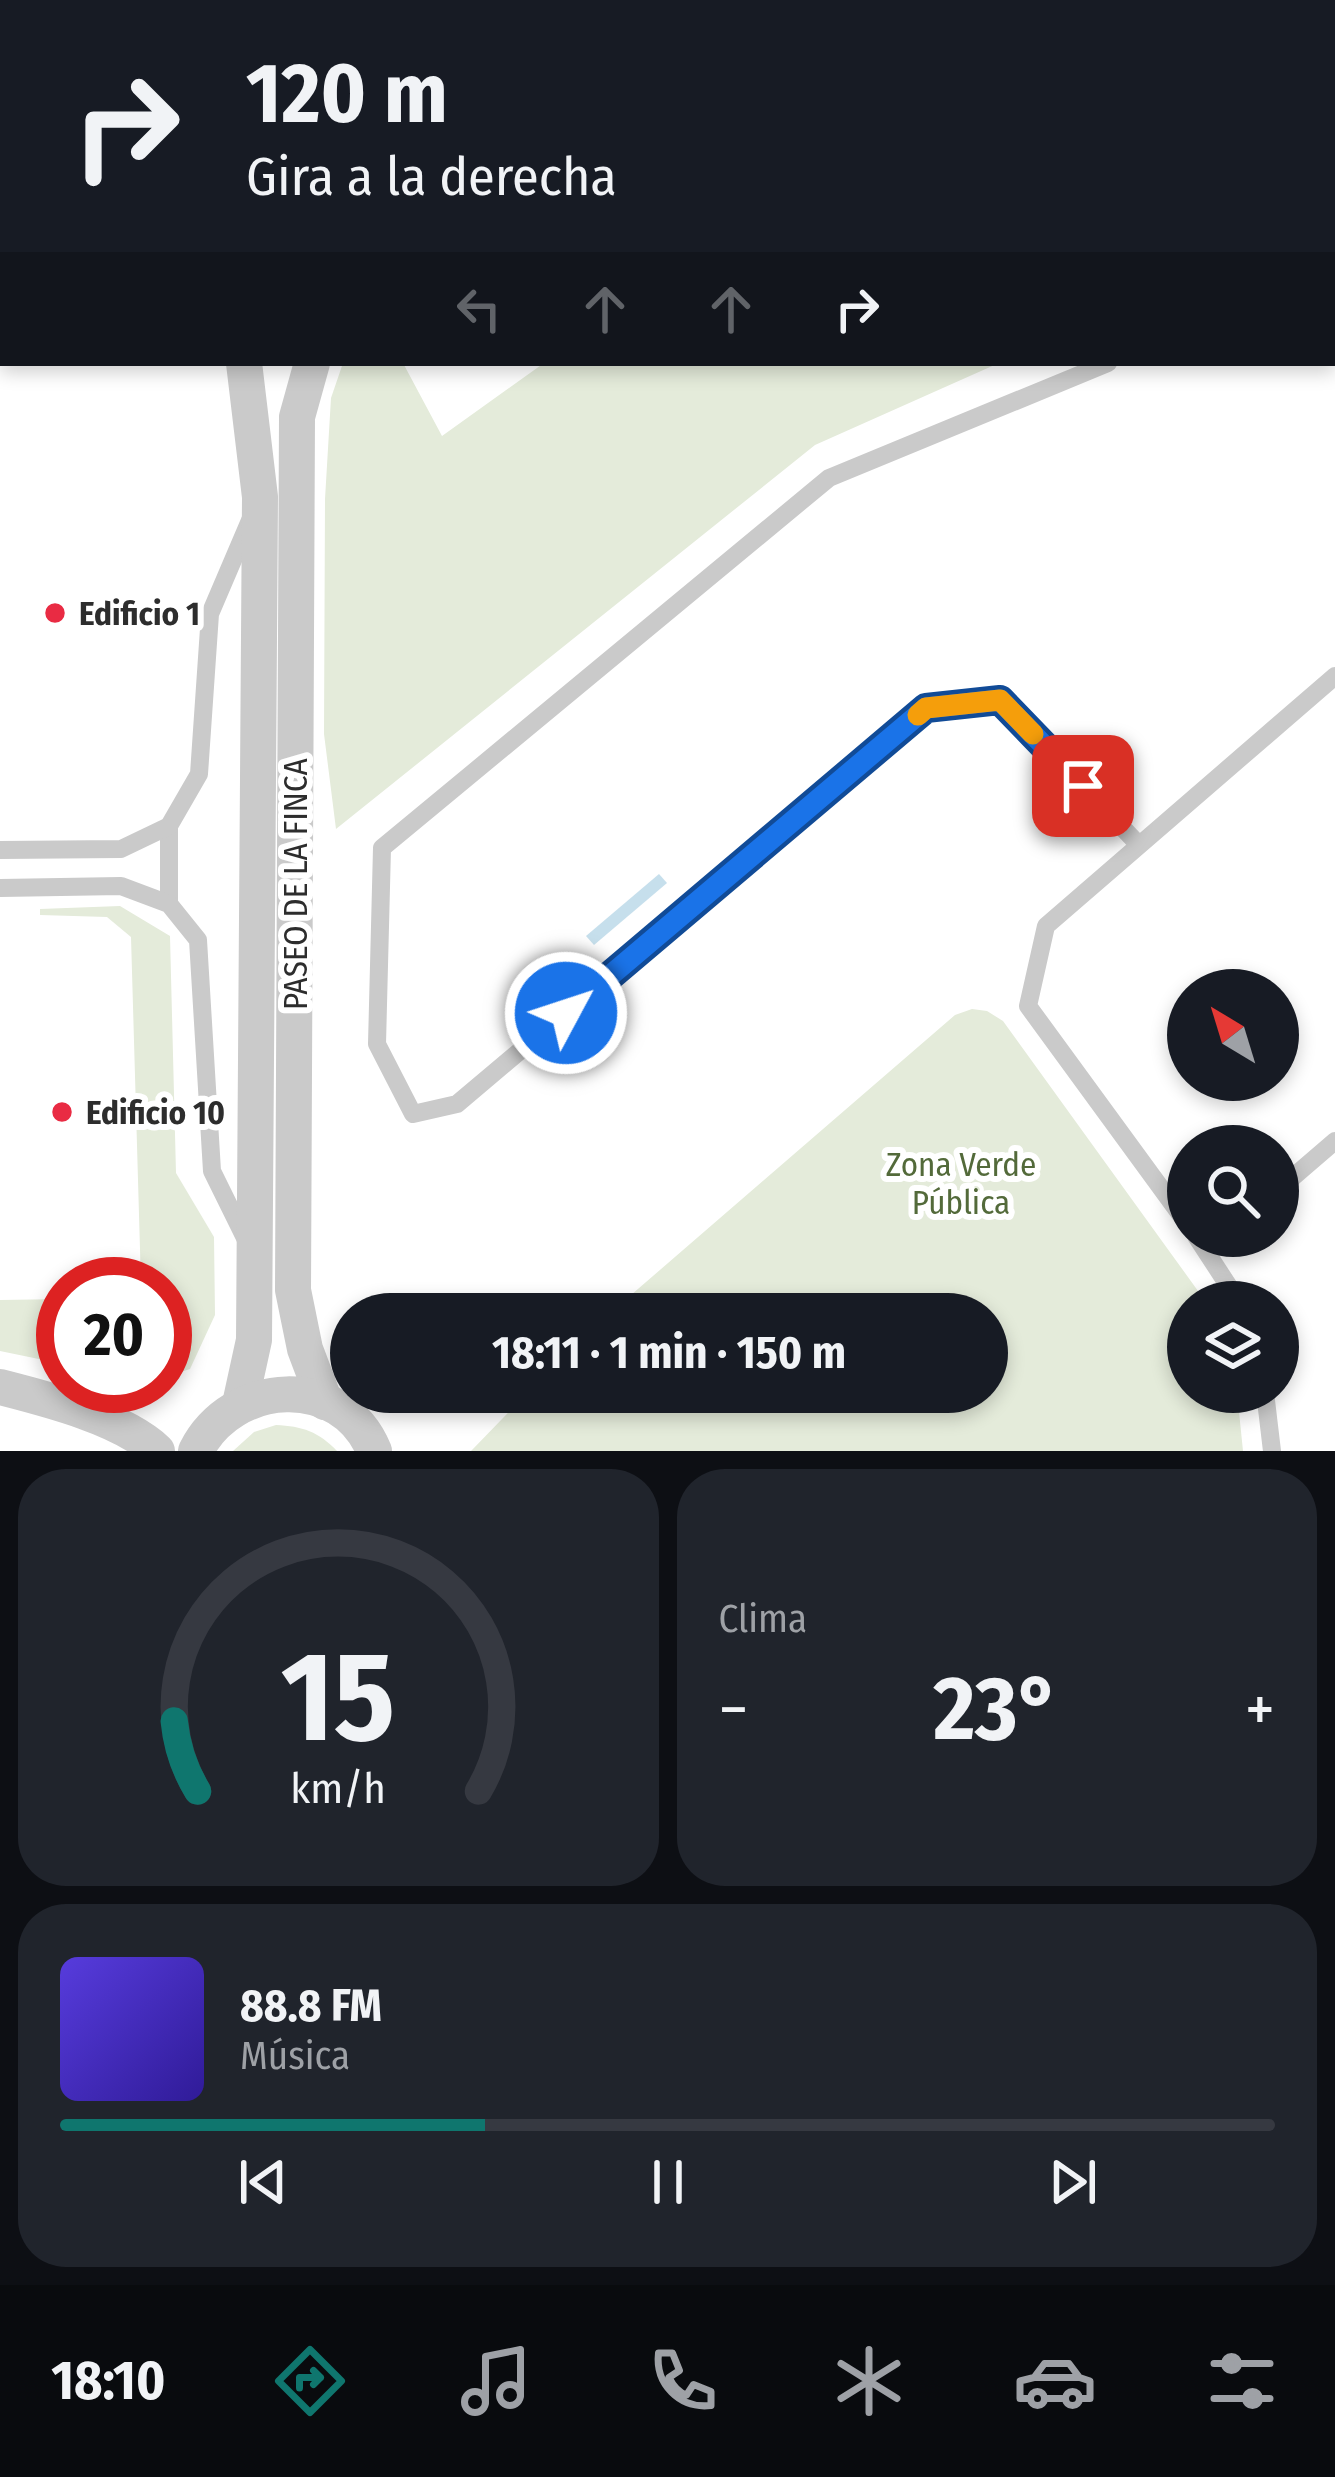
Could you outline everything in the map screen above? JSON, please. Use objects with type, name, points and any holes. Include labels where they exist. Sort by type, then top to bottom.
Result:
[{"type":"street","name":"PASEO DE LA FINCA","points":[[230,1411],[254,1340],[260,497],[244,366]]},
{"type":"street","name":"PASEO DE LA FINCA","points":[[311,366],[297,417],[293,1290],[305,1349],[326,1402]]},
{"type":"street","points":[[0,1387],[41,1398],[144,1441],[268,1395],[297,1394],[326,1402],[350,1418],[374,1451]]},
{"type":"street","points":[[196,1451],[203,1437],[230,1411]]},
{"type":"lane","points":[[1101,366],[829,478],[382,848],[376,1044],[413,1114],[457,1104],[926,708],[1000,700],[1138,844]]},
{"type":"lane","points":[[169,904],[169,826],[199,774],[210,614],[260,497]]},
{"type":"lane","points":[[1167,1196],[1028,1006],[1046,926],[1335,676]]},
{"type":"lane","points":[[0,850],[122,849],[169,826]]},
{"type":"lane","points":[[0,888],[121,886],[169,904],[198,940],[212,1171],[255,1259]]},
{"type":"lane","points":[[1299,1172],[1335,1141]]},
{"type":"lane","points":[[1267,1413],[1272,1451]]},
{"type":"green space","points":[[342,366],[405,366],[442,436],[540,366],[992,366],[815,445],[336,829],[324,734],[325,499],[331,398]]},
{"type":"green space","points":[[120,906],[170,936],[176,1173],[214,1237],[215,1315],[192,1365],[192,1257],[140,1257],[131,937],[107,917],[40,915],[40,909]]},
{"type":"green space","name":"Zona Verde Pública","points":[[972,1009],[1003,1021],[1167,1248],[1167,1257],[1173,1257],[1191,1281],[1167,1281],[1167,1413],[1239,1413],[1243,1451],[471,1451],[508,1413],[1008,1413],[1008,1293],[633,1293],[955,1015]]},
{"type":"green space","points":[[36,1299],[36,1358],[0,1351],[0,1300]]},
{"type":"green space","points":[[276,1425],[310,1431],[337,1451],[233,1451],[254,1432]]},
{"type":"water","points":[[659,874],[667,883],[594,945],[586,936]]},
{"type":"slow traffic","points":[[918,715],[926,708],[1000,700],[1033,734]]},
{"type":"place","name":"Edificio 1","points":[[55,613]]},
{"type":"place","name":"Edificio 10","points":[[62,1112]]},
{"type":"route","points":[[566,1013],[926,708],[1000,700],[1083,786]]}]
